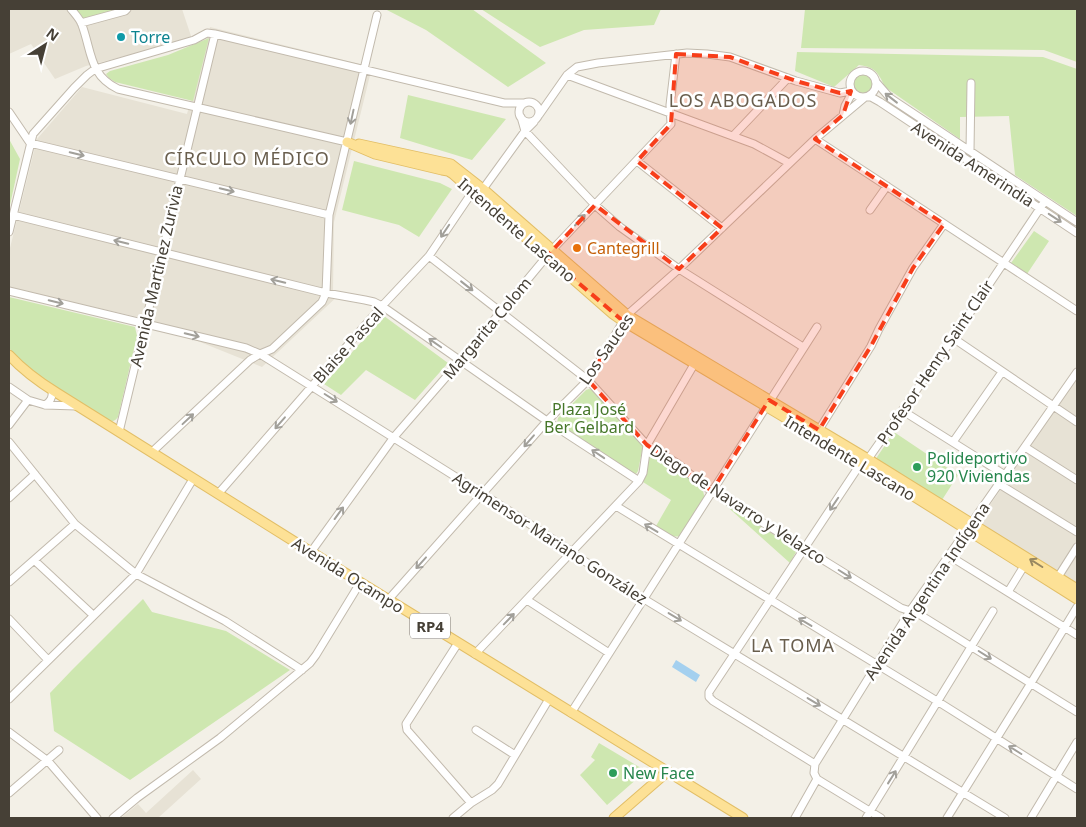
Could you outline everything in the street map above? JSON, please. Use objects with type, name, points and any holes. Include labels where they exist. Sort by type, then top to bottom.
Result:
[{"type":"main road","name":"Intendente Lascano","points":[[347,142],[451,164],[482,189],[613,314],[625,318],[864,461],[969,527],[1077,589]]},
{"type":"main road","name":"Intendente Lascano","points":[[347,142],[375,154],[448,171],[550,253]]},
{"type":"main road","name":"Avenida Ocampo","points":[[9,355],[38,381],[77,406],[360,583],[743,818]]},
{"type":"main road","name":"Intendente Lascano","points":[[969,527],[1024,566],[1077,598]]},
{"type":"main road","points":[[614,818],[667,772]]},
{"type":"street","points":[[71,9],[81,23],[95,69],[109,84],[118,88],[347,142]]},
{"type":"street","points":[[81,23],[127,9]]},
{"type":"street","points":[[152,452],[250,360],[272,348],[322,302],[326,293],[329,214],[377,15]]},
{"type":"street","points":[[9,232],[33,134],[74,88],[95,69],[194,40],[207,33],[215,34],[504,103],[517,109],[525,130],[595,205],[620,227],[679,268],[803,347]]},
{"type":"street","name":"Avenida Martinez Zurivia","points":[[119,432],[215,34]]},
{"type":"street","points":[[473,191],[482,189],[525,130],[534,122],[567,75],[571,71],[585,65],[676,54],[707,54],[730,57],[788,78],[832,91],[840,93],[852,92]]},
{"type":"street","name":"Margarita Colom","points":[[311,552],[394,437],[550,253],[672,124],[670,105],[676,54]]},
{"type":"street","points":[[832,91],[842,87],[856,73],[864,71],[872,74],[876,82],[890,98],[1077,222]]},
{"type":"street","points":[[567,75],[754,144],[789,163]]},
{"type":"street","points":[[733,136],[788,78]]},
{"type":"street","points":[[850,79],[849,83],[852,92],[856,96],[865,97],[871,95],[875,89],[876,82]]},
{"type":"street","points":[[970,152],[971,83]]},
{"type":"street","name":"Los Sauces","points":[[842,115],[852,92]]},
{"type":"street","points":[[504,103],[544,101],[551,96]]},
{"type":"street","name":"Los Sauces","points":[[388,600],[547,420],[588,380],[625,318],[815,139],[865,97]]},
{"type":"street","name":"Avenida Amerindia","points":[[865,97],[871,97],[880,102],[1077,232]]},
{"type":"street","points":[[520,115],[521,107],[528,103]]},
{"type":"street","points":[[528,103],[538,108],[539,115]]},
{"type":"street","points":[[9,112],[30,143],[329,214]]},
{"type":"street","points":[[520,115],[526,121],[534,122]]},
{"type":"street","points":[[815,139],[1077,311]]},
{"type":"street","points":[[637,161],[722,228]]},
{"type":"street","points":[[870,210],[887,186]]},
{"type":"street","name":"Blaise Pascal","points":[[218,494],[382,306],[429,256],[473,191]]},
{"type":"street","name":"Profesor Henry Saint Clair","points":[[815,764],[713,701],[709,697],[709,692],[864,461],[903,411],[1045,201]]},
{"type":"street","points":[[12,215],[326,293],[374,302],[638,482]]},
{"type":"street","points":[[817,433],[871,346],[913,268],[944,224]]},
{"type":"street","name":"Diego de Navarro y Velazco","points":[[429,256],[588,380],[647,445],[677,463],[705,487],[901,608],[917,613],[1077,712]]},
{"type":"street","name":"Agrimensor Mariano González","points":[[9,291],[246,348],[260,354],[394,437],[644,599],[1005,818]]},
{"type":"street","points":[[571,713],[817,326]]},
{"type":"street","points":[[953,338],[1077,422]]},
{"type":"street","points":[[475,654],[638,482],[643,473],[647,445],[696,361]]},
{"type":"street","points":[[952,442],[1002,372]]},
{"type":"street","name":"Avenida Argentina Indígena","points":[[815,764],[910,611],[1077,372]]},
{"type":"street","points":[[9,388],[28,400],[44,405],[77,406]]},
{"type":"street","points":[[44,405],[49,402],[52,390]]},
{"type":"street","points":[[9,425],[28,400]]},
{"type":"street","points":[[903,411],[1005,475]]},
{"type":"street","points":[[9,442],[75,524],[136,574],[225,621],[302,670]]},
{"type":"street","points":[[1025,447],[1077,480]]},
{"type":"street","points":[[9,498],[35,474]]},
{"type":"street","points":[[9,699],[136,574],[193,479]]},
{"type":"street","points":[[999,484],[1077,532]]},
{"type":"street","points":[[616,506],[937,701],[1077,789]]},
{"type":"street","points":[[9,582],[75,524]]},
{"type":"street","points":[[1058,577],[1077,547]]},
{"type":"street","points":[[948,555],[1077,634]]},
{"type":"street","points":[[34,560],[93,615]]},
{"type":"street","points":[[1008,592],[1024,566]]},
{"type":"street","points":[[113,818],[137,798],[220,738],[310,663],[360,583]]},
{"type":"street","points":[[527,600],[609,653]]},
{"type":"street","points":[[947,818],[1077,607]]},
{"type":"street","points":[[868,815],[993,611]]},
{"type":"street","points":[[9,619],[48,660]]},
{"type":"street","points":[[458,643],[406,724],[407,730],[471,802]]},
{"type":"street","points":[[453,818],[471,802],[492,790],[498,784],[549,699]]},
{"type":"street","points":[[476,730],[515,756]]},
{"type":"street","points":[[9,732],[48,760],[97,818]]},
{"type":"street","points":[[1030,818],[1077,742]]},
{"type":"street","points":[[9,793],[59,750]]},
{"type":"street","points":[[815,764],[814,773],[817,779],[868,815],[881,818]]},
{"type":"street","points":[[794,818],[817,779]]},
{"type":"highlighted area","points":[[676,54],[730,57],[796,81],[840,93],[851,91],[843,115],[815,139],[944,224],[913,268],[871,346],[819,430],[769,400],[712,491],[705,487],[647,445],[588,380],[623,321],[547,256],[595,205],[679,269],[722,228],[637,161],[671,124]]},
{"type":"shaded area","points":[[9,9],[182,9],[192,39],[86,66],[55,79],[31,44],[9,54]]},
{"type":"shaded area","points":[[210,27],[372,67],[334,222],[333,291],[341,293],[262,367],[138,317],[9,288],[9,252],[37,139],[82,87],[187,114]]},
{"type":"shaded area","points":[[1077,378],[1077,586],[977,524]]},
{"type":"shaded area","points":[[193,770],[201,779],[158,818],[121,818],[138,804],[146,813]]},
{"type":"green space","points":[[74,9],[121,9],[86,19],[82,18]]},
{"type":"green space","points":[[385,9],[472,9],[546,63],[508,87],[426,30]]},
{"type":"green space","points":[[481,9],[661,9],[654,25],[584,30],[540,47]]},
{"type":"green space","points":[[805,9],[1077,9],[1077,62],[1044,50],[801,48]]},
{"type":"green space","points":[[209,38],[193,101],[115,82],[106,74],[110,71],[168,55]]},
{"type":"green space","points":[[797,52],[1043,57],[1077,69],[1077,216],[1015,175],[1009,116],[960,117],[960,139],[885,87],[878,74],[869,67],[859,65],[834,87],[795,71]]},
{"type":"green space","points":[[863,74],[870,77],[873,84],[870,91],[863,94],[856,91],[853,84],[856,77]]},
{"type":"green space","points":[[408,95],[506,119],[472,160],[400,138]]},
{"type":"green space","points":[[9,139],[20,159],[10,205],[9,205]]},
{"type":"green space","points":[[354,161],[440,183],[452,189],[419,237],[399,225],[342,210]]},
{"type":"green space","points":[[1034,231],[1049,241],[1027,274],[1011,263]]},
{"type":"green space","points":[[9,297],[135,327],[137,336],[116,419],[113,421],[109,420],[56,387],[31,369],[9,348]]},
{"type":"green space","points":[[384,316],[448,363],[415,400],[366,370],[341,395],[324,384]]},
{"type":"green space","name":"Plaza José Ber Gelbard","points":[[589,389],[643,446],[636,474],[557,423],[558,418]]},
{"type":"green space","name":"Polideportivo 920 Viviendas","points":[[894,432],[958,475],[942,500],[875,460]]},
{"type":"green space","points":[[650,453],[677,467],[703,491],[704,498],[679,536],[676,537],[656,526],[671,500],[643,482]]},
{"type":"green space","points":[[722,502],[795,548],[797,550],[790,563]]},
{"type":"green space","points":[[143,599],[152,612],[226,631],[290,670],[130,780],[54,731],[50,693]]},
{"type":"green space","name":"New Face","points":[[599,743],[646,771],[607,805],[580,775],[595,760],[591,757]]},
{"type":"water","points":[[676,660],[700,675],[696,682],[672,667]]},
{"type":"place","name":"Torre","points":[[121,37]]},
{"type":"place","name":"Cantegrill","points":[[577,248]]},
{"type":"place","name":"Polideportivo 920 Viviendas","points":[[917,467]]},
{"type":"place","name":"New Face","points":[[613,773]]},
{"type":"district","name":"LOS ABOGADOS","points":[[743,100]]},
{"type":"district","name":"CÍRCULO MÉDICO","points":[[247,158]]},
{"type":"district","name":"LA TOMA","points":[[793,645]]}]
